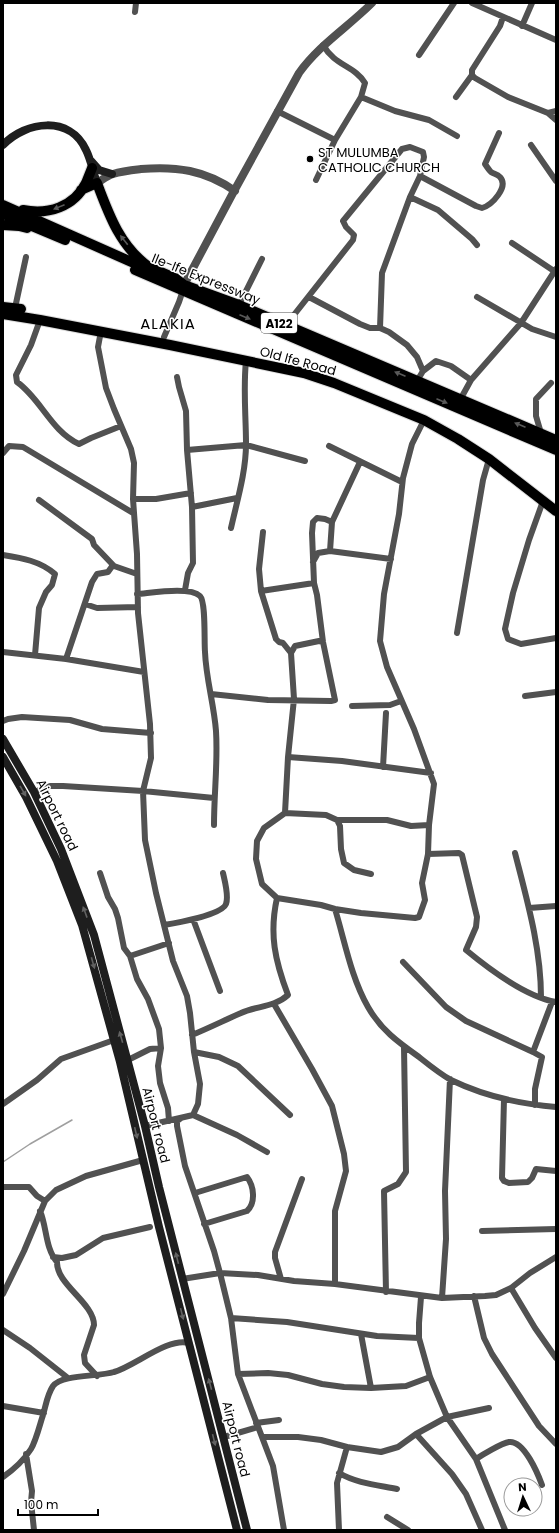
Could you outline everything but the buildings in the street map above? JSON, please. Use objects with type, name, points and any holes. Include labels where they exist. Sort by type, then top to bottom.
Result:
[{"type":"main road","points":[[3,145],[10,138],[22,131],[37,126],[52,124],[62,127],[77,136],[86,150],[108,213],[119,235],[134,253],[151,268]]},
{"type":"main road","points":[[90,163],[99,170],[112,174]]},
{"type":"main road","points":[[81,190],[90,163]]},
{"type":"main road","points":[[3,205],[17,209],[41,212],[52,210],[69,203],[81,190],[97,183]]},
{"type":"main road","name":"Ile-Ife Expressway","points":[[3,205],[145,268],[151,268],[175,278],[183,288],[238,305],[556,440]]},
{"type":"main road","name":"Ile-Ife Expressway","points":[[3,214],[183,288],[556,450]]},
{"type":"main road","points":[[3,225],[19,226],[62,239]]},
{"type":"main road","name":"Old Ife Road","points":[[3,307],[164,336],[181,344],[246,361],[304,373],[334,383],[424,420],[458,439],[556,510]]},
{"type":"main road","name":"Old Ife Road","points":[[3,314],[305,366],[335,376],[427,414],[461,433],[492,454],[556,502]]},
{"type":"main road","name":"Airport road","points":[[3,740],[34,792],[61,849],[94,935],[114,1040],[154,1207],[237,1530]]},
{"type":"main road","name":"Airport road","points":[[3,757],[26,797],[57,861],[82,925],[109,1008],[128,1060],[163,1204],[247,1530]]},
{"type":"main road","points":[[154,1207],[163,1204]]},
{"type":"street","points":[[135,12],[136,3]]},
{"type":"street","points":[[164,336],[179,302],[183,288],[277,111],[299,73],[307,61],[323,45],[356,19],[372,3]]},
{"type":"street","points":[[419,55],[454,3]]},
{"type":"street","points":[[472,3],[556,40]]},
{"type":"street","points":[[522,26],[532,3]]},
{"type":"street","points":[[456,97],[472,75],[472,70],[500,26],[503,17]]},
{"type":"street","points":[[316,180],[335,140],[361,97],[365,84],[361,76],[336,61],[323,45]]},
{"type":"street","points":[[472,75],[508,97],[548,113],[556,120]]},
{"type":"street","points":[[361,97],[395,111],[429,120],[457,136]]},
{"type":"street","points":[[277,111],[335,140]]},
{"type":"street","points":[[548,113],[556,111]]},
{"type":"street","points":[[420,176],[476,206],[482,208],[488,206],[503,188],[503,182],[499,176],[490,171],[485,164],[499,134]]},
{"type":"street","points":[[531,145],[556,181]]},
{"type":"street","points":[[286,325],[353,240],[354,235],[342,221],[402,149],[410,147],[423,152],[424,157],[420,176],[410,197],[382,273],[380,328]]},
{"type":"street","points":[[97,183],[112,174],[159,168],[181,169],[209,176],[222,182],[235,191]]},
{"type":"street","points":[[222,182],[229,182],[241,178]]},
{"type":"street","points":[[410,197],[438,210],[477,245]]},
{"type":"street","points":[[460,400],[471,380],[521,323],[555,270],[512,243]]},
{"type":"street","points":[[15,308],[26,257]]},
{"type":"street","points":[[238,305],[262,259]]},
{"type":"street","points":[[309,297],[360,324],[370,328],[380,328],[407,345],[417,357],[423,371]]},
{"type":"street","points":[[478,297],[532,329],[556,337]]},
{"type":"street","points":[[40,320],[31,345],[16,375],[16,382],[24,388],[48,418],[69,439],[79,444],[121,426]]},
{"type":"street","points":[[101,331],[98,347],[101,368],[106,388],[132,449],[134,463],[133,513],[137,594],[151,734],[151,758],[144,791],[145,840],[173,961],[187,996],[190,1013],[194,1052],[200,1084],[198,1104],[193,1115]]},
{"type":"street","points":[[230,528],[246,445],[244,382],[246,361]]},
{"type":"street","points":[[417,381],[423,371],[436,361],[451,366],[471,380]]},
{"type":"street","points":[[177,377],[186,411],[187,450],[192,507],[193,563],[188,573],[185,590]]},
{"type":"street","points":[[541,433],[536,416],[536,398],[551,383]]},
{"type":"street","points":[[424,420],[412,444],[402,482],[391,559],[384,594],[380,641],[383,657],[414,729],[434,784],[429,824],[428,854],[422,883],[425,900],[419,917],[415,918],[361,913],[277,898],[262,884],[256,859],[257,840],[264,828],[285,813],[326,815],[337,820],[387,820],[410,826],[429,824]]},
{"type":"street","points":[[187,450],[246,445],[305,461]]},
{"type":"street","points":[[3,454],[9,446],[23,447],[133,513]]},
{"type":"street","points":[[328,446],[402,482]]},
{"type":"street","points":[[457,632],[483,480],[489,460]]},
{"type":"street","points":[[330,551],[332,522],[360,462]]},
{"type":"street","points":[[133,500],[191,493]]},
{"type":"street","points":[[192,507],[237,498]]},
{"type":"street","points":[[39,500],[92,539],[94,545],[113,565],[120,569],[137,574]]},
{"type":"street","points":[[543,501],[529,540],[513,593],[505,630],[508,639],[521,644],[556,638]]},
{"type":"street","points":[[211,694],[268,700],[335,700],[323,642],[318,595],[314,583],[313,562],[313,522],[317,518],[332,522]]},
{"type":"street","points":[[263,532],[259,569],[261,591],[276,639],[278,642],[283,643],[291,653]]},
{"type":"street","points":[[313,562],[318,553],[330,551],[391,559]]},
{"type":"street","points":[[3,555],[28,559],[49,569],[55,574],[52,585],[46,592],[39,608],[35,655]]},
{"type":"street","points":[[66,659],[87,594],[97,574],[108,572],[113,565]]},
{"type":"street","points":[[261,591],[314,583]]},
{"type":"street","points":[[137,594],[185,590],[196,593],[201,597],[204,605],[205,654],[216,738],[214,824]]},
{"type":"street","points":[[85,604],[97,608],[138,607]]},
{"type":"street","points":[[285,813],[288,757],[294,699],[291,653],[295,646],[319,641],[323,642]]},
{"type":"street","points":[[3,652],[66,659],[144,672]]},
{"type":"street","points":[[525,696],[556,692]]},
{"type":"street","points":[[352,706],[390,705],[401,701]]},
{"type":"street","points":[[382,767],[386,713]]},
{"type":"street","points":[[3,721],[22,717],[70,720],[102,728],[151,734]]},
{"type":"street","points":[[288,757],[342,761],[431,773]]},
{"type":"street","points":[[34,792],[50,786],[144,791],[214,798]]},
{"type":"street","points":[[337,820],[340,826],[341,849],[344,863],[354,870],[370,874]]},
{"type":"street","points":[[428,854],[459,853],[462,856],[477,917],[476,927],[466,950],[499,975],[524,990],[554,1002],[533,1052]]},
{"type":"street","points":[[515,853],[537,945],[541,976],[541,997]]},
{"type":"street","points":[[100,873],[108,897],[118,918],[124,948],[130,956],[137,979],[148,999],[159,1029],[160,1048],[158,1066],[160,1083],[168,1108],[169,1121]]},
{"type":"street","points":[[164,925],[193,919],[222,910],[226,906],[228,899],[223,873]]},
{"type":"street","points":[[192,1035],[242,1012],[257,1007],[274,1004],[288,995],[279,971],[273,943],[274,914],[277,898]]},
{"type":"street","points":[[529,908],[556,906]]},
{"type":"street","points":[[335,909],[357,984],[368,1007],[385,1031],[404,1047],[450,1079],[473,1090],[504,1099],[535,1105],[556,1107]]},
{"type":"street","points":[[193,919],[220,991]]},
{"type":"street","points":[[130,956],[169,943]]},
{"type":"street","points":[[403,962],[446,1007],[466,1021],[542,1057],[535,1089],[535,1105]]},
{"type":"street","points":[[274,1004],[332,1106],[342,1148],[346,1171],[335,1211],[335,1284]]},
{"type":"street","points":[[3,1104],[61,1060],[114,1040]]},
{"type":"street","points":[[386,1292],[384,1191],[398,1184],[406,1172],[404,1047]]},
{"type":"street","points":[[128,1060],[150,1049],[160,1048]]},
{"type":"street","points":[[194,1052],[220,1057],[238,1066],[290,1115]]},
{"type":"street","points":[[442,1298],[446,1239],[445,1191],[450,1079]]},
{"type":"street","points":[[504,1099],[502,1178],[504,1181],[509,1183],[528,1182],[536,1169],[556,1171]]},
{"type":"street","points":[[145,1126],[193,1115],[237,1135],[267,1152]]},
{"type":"street","points":[[181,1118],[177,1121],[185,1166],[220,1273],[231,1318],[238,1374],[273,1466],[284,1530]]},
{"type":"street","points":[[3,1294],[24,1251],[40,1210],[45,1201],[56,1190],[86,1176],[143,1160]]},
{"type":"street","points":[[195,1193],[247,1177],[250,1181],[253,1200],[251,1207],[247,1211],[204,1224]]},
{"type":"street","points":[[281,1279],[275,1258],[275,1252],[302,1179]]},
{"type":"street","points":[[3,1187],[28,1187],[45,1201]]},
{"type":"street","points":[[40,1210],[45,1221],[48,1241],[53,1257],[57,1262],[57,1266],[70,1288],[86,1307],[94,1320],[94,1325],[84,1355],[85,1363],[97,1376]]},
{"type":"street","points":[[53,1257],[62,1258],[76,1255],[103,1238],[150,1227]]},
{"type":"street","points":[[482,1232],[556,1229]]},
{"type":"street","points":[[182,1279],[220,1273],[258,1275],[281,1279],[335,1284],[421,1297],[442,1298],[496,1295],[511,1288],[530,1273],[556,1258]]},
{"type":"street","points":[[511,1288],[535,1328],[556,1358]]},
{"type":"street","points":[[474,1296],[484,1338],[492,1354],[539,1426],[556,1444]]},
{"type":"street","points":[[421,1297],[419,1338],[430,1377],[447,1417],[476,1460],[505,1530]]},
{"type":"street","points":[[231,1318],[287,1322],[377,1336],[419,1338]]},
{"type":"street","points":[[3,1330],[68,1378]]},
{"type":"street","points":[[361,1334],[371,1388]]},
{"type":"street","points":[[3,1477],[11,1471],[31,1449],[44,1413],[46,1399],[59,1380],[97,1376],[114,1372],[176,1343],[189,1343]]},
{"type":"street","points":[[238,1374],[288,1375],[322,1384],[344,1387],[371,1388],[406,1386],[430,1377]]},
{"type":"street","points":[[3,1406],[44,1413]]},
{"type":"street","points":[[263,1437],[298,1437],[314,1439],[347,1447],[381,1452],[398,1446],[447,1417],[489,1408]]},
{"type":"street","points":[[224,1437],[257,1425],[279,1420]]},
{"type":"street","points":[[416,1434],[452,1474],[466,1494],[482,1530]]},
{"type":"street","points":[[476,1460],[508,1442],[515,1443],[531,1460],[538,1477]]},
{"type":"street","points":[[339,1530],[337,1490],[339,1473],[347,1447]]},
{"type":"street","points":[[26,1454],[32,1491],[31,1502],[34,1530]]},
{"type":"street","points":[[339,1473],[351,1479],[369,1484],[397,1489]]},
{"type":"street","points":[[386,1517],[408,1530]]},
{"type":"waterway","points":[[3,1162],[30,1144],[72,1120]]},
{"type":"place","name":"ST MULUMBA CATHOLIC CHURCH","points":[[310,159]]},
{"type":"district","name":"ALAKIA","points":[[168,323]]}]
